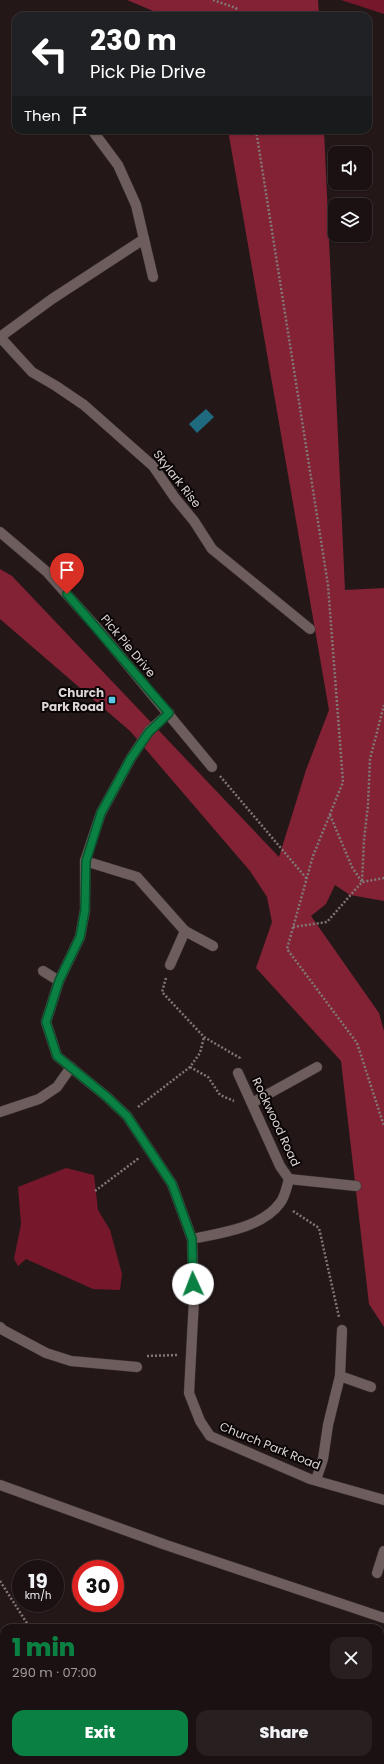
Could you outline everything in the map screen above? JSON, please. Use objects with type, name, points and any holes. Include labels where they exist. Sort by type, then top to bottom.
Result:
[{"type":"street","points":[[95,134],[118,165],[136,205],[153,277]]},
{"type":"street","name":"Skylark Rise","points":[[144,239],[52,299],[0,337],[32,372],[84,405],[153,466],[175,498],[194,521],[212,549],[310,629]]},
{"type":"street","name":"Pick Pie Drive","points":[[0,532],[47,572],[169,713],[212,767]]},
{"type":"street","name":"Church Park Road","points":[[169,713],[149,732],[131,758],[101,813],[86,861],[85,910],[80,937],[59,981],[46,1022],[57,1056],[107,1097],[127,1116],[172,1184],[192,1239],[194,1299],[189,1393],[200,1421],[210,1436],[310,1479],[384,1500]]},
{"type":"street","points":[[86,861],[137,877],[185,931],[212,946]]},
{"type":"street","points":[[170,964],[185,931]]},
{"type":"street","points":[[44,971],[59,981]]},
{"type":"street","points":[[0,1112],[39,1099],[57,1087],[70,1067]]},
{"type":"street","points":[[252,1103],[317,1067]]},
{"type":"street","name":"Rockwood Road","points":[[238,1073],[280,1166],[289,1179],[281,1203]]},
{"type":"street","points":[[289,1179],[356,1186]]},
{"type":"street","points":[[192,1239],[246,1227],[281,1203]]},
{"type":"street","points":[[0,1326],[3,1330],[46,1353],[71,1361],[137,1367]]},
{"type":"street","points":[[316,1480],[323,1459],[328,1425],[340,1376],[342,1330]]},
{"type":"street","points":[[340,1376],[371,1388]]},
{"type":"street","points":[[0,1485],[166,1545],[384,1618]]},
{"type":"street","points":[[377,1573],[384,1551]]},
{"type":"path","points":[[213,0],[236,8],[237,12]]},
{"type":"path","points":[[293,927],[327,922],[362,882],[370,759],[384,705]]},
{"type":"path","points":[[212,767],[306,879]]},
{"type":"path","points":[[330,814],[352,867],[362,882]]},
{"type":"path","points":[[362,882],[384,878]]},
{"type":"path","points":[[170,964],[162,992],[204,1037],[240,1058],[238,1073]]},
{"type":"path","points":[[127,1116],[166,1084],[190,1067],[200,1053],[204,1037]]},
{"type":"path","points":[[190,1067],[208,1077],[220,1095],[238,1103],[252,1103]]},
{"type":"path","points":[[95,1191],[149,1150]]},
{"type":"path","points":[[281,1203],[319,1228],[342,1330]]},
{"type":"path","points":[[137,1367],[139,1356],[190,1355]]},
{"type":"path","points":[[0,1582],[27,1624]]},
{"type":"shaded area","points":[[127,0],[318,0],[319,12],[156,12]]},
{"type":"shaded area","points":[[341,0],[384,0],[384,14]]},
{"type":"shaded area","points":[[229,134],[324,134],[345,590],[384,588],[384,901],[350,895],[335,885],[326,904],[311,916],[379,1013],[384,1031],[384,1327],[369,1304],[341,1061],[256,968],[272,922],[267,897],[250,871],[130,731],[0,619],[0,569],[12,576],[279,857],[306,770],[329,710]]},
{"type":"shaded area","points":[[66,1168],[94,1175],[98,1210],[110,1230],[122,1274],[120,1290],[93,1289],[26,1259],[18,1266],[14,1259],[21,1224],[18,1187]]},
{"type":"water","points":[[206,409],[214,417],[197,433],[189,424]]},
{"type":"place","name":"Church Park Road","points":[[112,700]]},
{"type":"route","points":[[67,594],[169,713],[149,732],[131,758],[101,813],[86,861],[85,910],[80,937],[59,981],[46,1022],[57,1056],[107,1097],[127,1116],[140,1138],[172,1184],[182,1217],[192,1239],[193,1284]]}]
